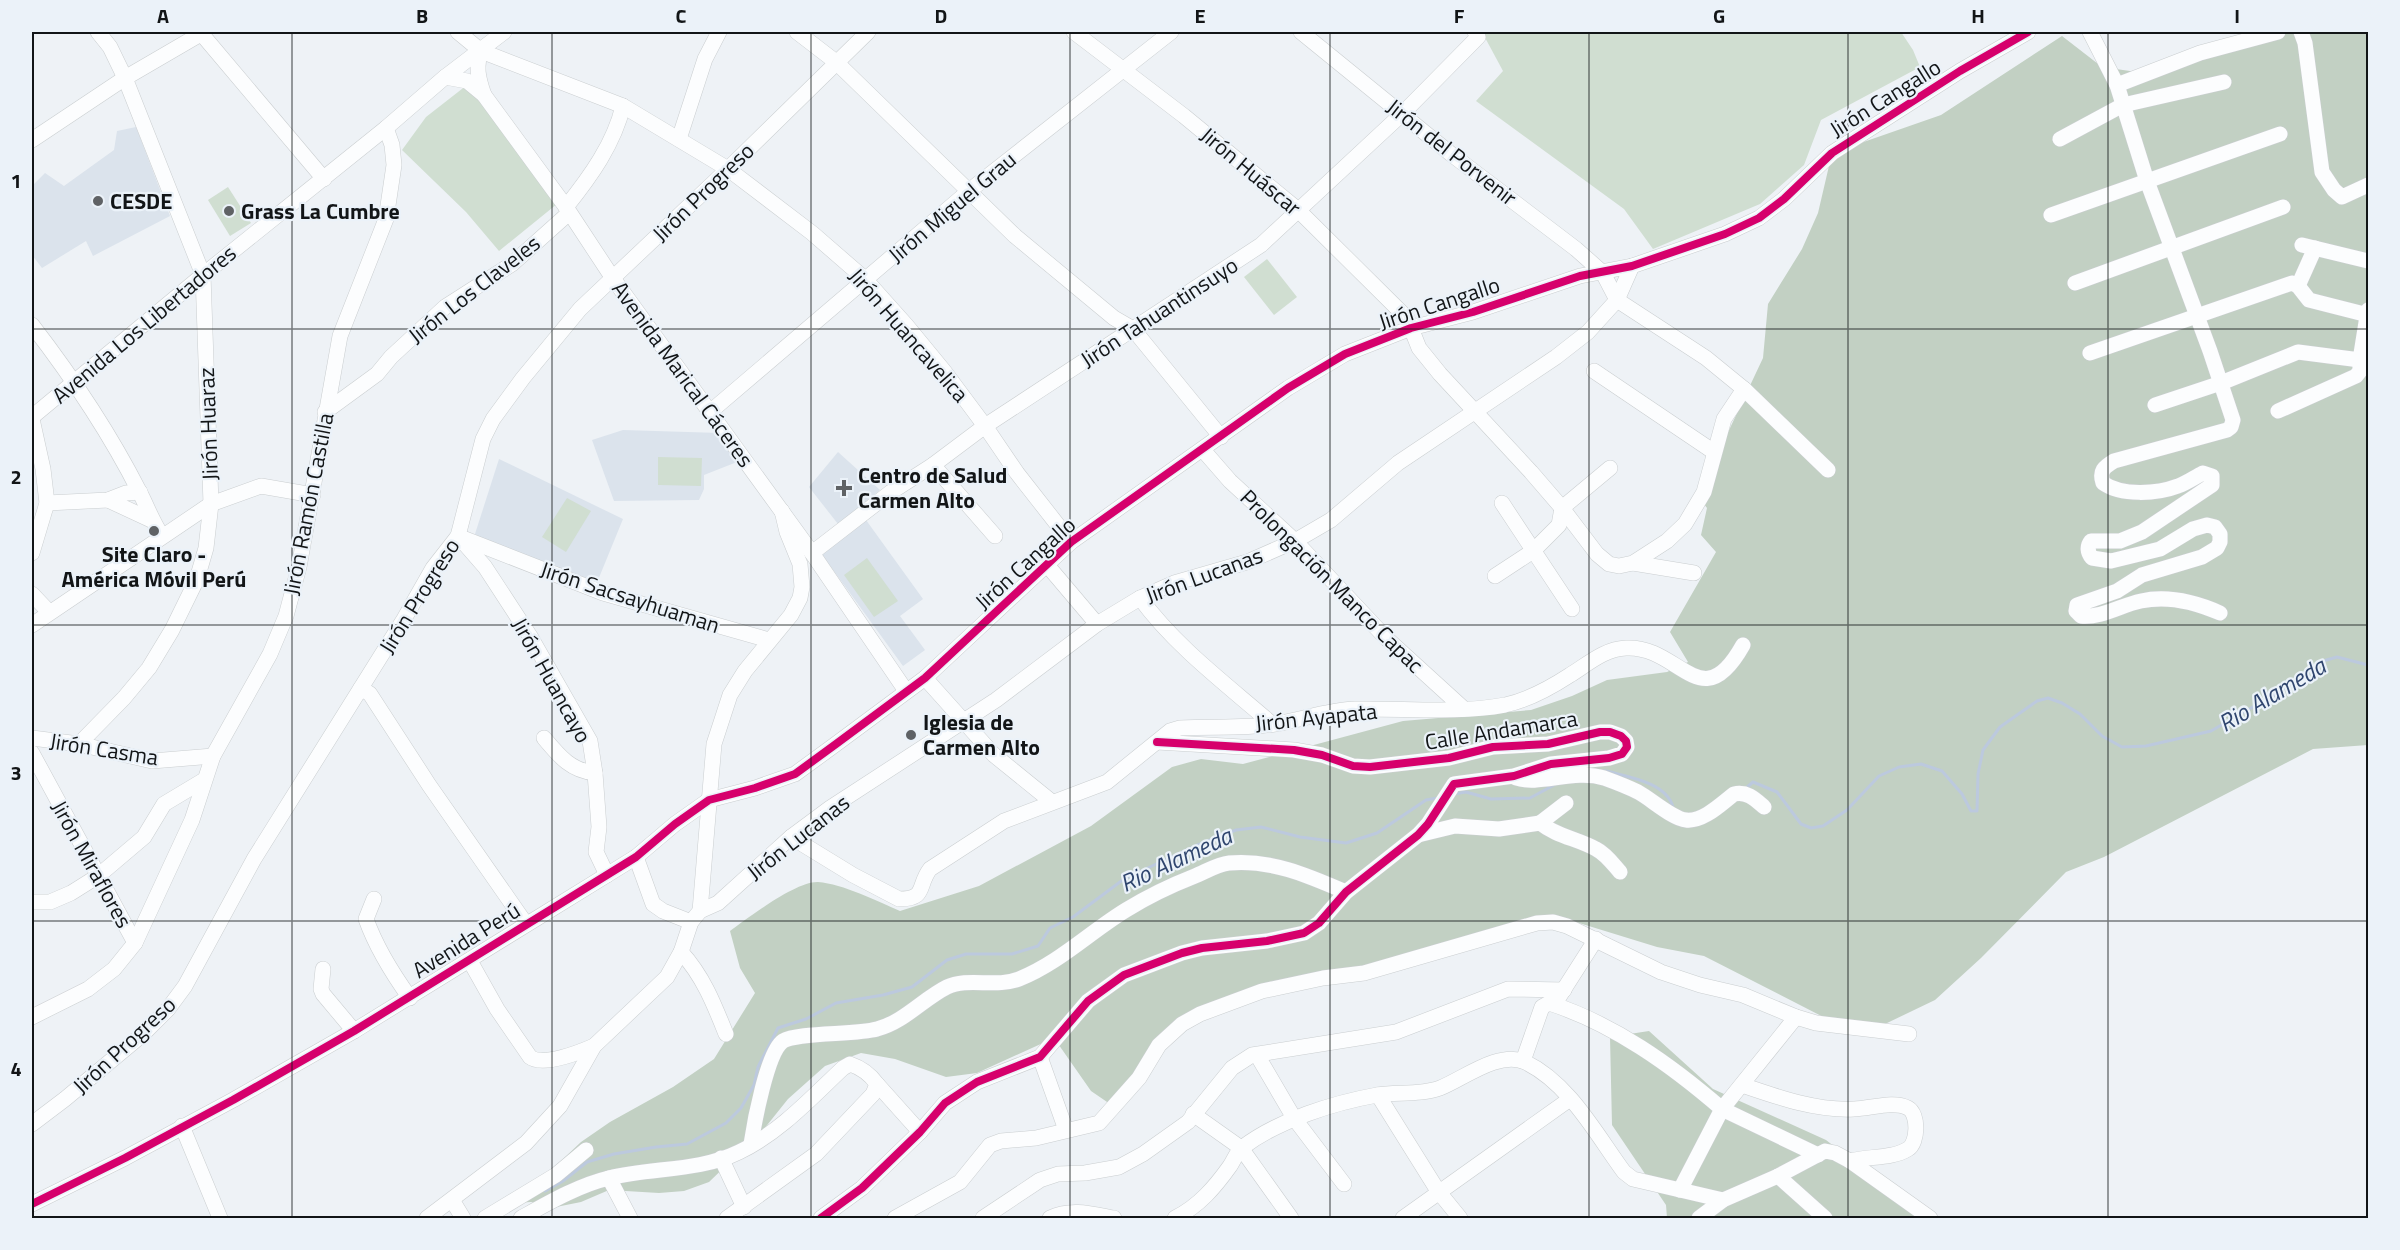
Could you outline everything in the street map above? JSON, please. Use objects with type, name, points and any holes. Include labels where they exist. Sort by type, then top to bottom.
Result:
[{"type":"street","name":"Jirón Huaraz","points":[[78,744],[124,698],[149,668],[172,630],[197,579],[206,548],[211,504],[203,275],[124,78],[110,47],[98,32]]},
{"type":"street","points":[[32,140],[124,78],[202,32],[324,179]]},
{"type":"street","name":"Jirón Huancavelica","points":[[458,32],[481,51],[623,106],[728,169],[812,233],[864,279],[944,371],[986,426],[1017,473],[1071,542]]},
{"type":"street","name":"Avenida Los Libertadores","points":[[481,51],[493,32]]},
{"type":"street","name":"Avenida Los Libertadores","points":[[32,418],[203,275],[504,32]]},
{"type":"street","points":[[679,139],[705,59],[719,32]]},
{"type":"street","points":[[797,32],[836,62],[1015,236],[1114,318],[1133,328],[1221,437]]},
{"type":"street","name":"Jirón Progreso","points":[[32,1124],[65,1099],[168,1009],[191,976],[254,859],[433,568],[458,536],[483,439],[493,419],[580,309],[868,32]]},
{"type":"street","name":"Jirón Huáscar","points":[[1074,32],[1298,209],[1407,318],[1419,348],[1426,357],[1562,508],[1597,554],[1609,564],[1619,566],[1633,563]]},
{"type":"street","name":"Jirón Miguel Grau","points":[[710,412],[969,191],[1171,32]]},
{"type":"street","name":"Jirón del Porvenir","points":[[1301,32],[1451,154],[1576,249],[1603,273]]},
{"type":"street","name":"Jirón Cangallo","points":[[906,691],[925,678],[1071,542],[1288,388],[1345,354],[1411,328],[1473,312],[1580,276],[1632,266],[1725,234],[1758,218],[1784,199],[1832,153],[1960,71],[2028,32]]},
{"type":"street","points":[[2090,32],[2117,85],[2147,181],[2198,317],[2233,420],[2231,428],[2114,460],[2103,468],[2100,476],[2103,483],[2122,491],[2150,491],[2177,487],[2204,473],[2212,476],[2212,484],[2142,532],[2120,542],[2095,540],[2088,545],[2092,558],[2111,561],[2160,549],[2193,529],[2207,525],[2215,527],[2220,534],[2220,542],[2217,548],[2202,557],[2142,575],[2117,591],[2078,605],[2076,611],[2081,616],[2090,617],[2141,601],[2166,599],[2198,603],[2220,613]]},
{"type":"street","points":[[2117,85],[2200,53],[2278,32]]},
{"type":"street","points":[[2301,32],[2306,43],[2322,172],[2334,190],[2342,197],[2368,185]]},
{"type":"street","name":"Jirón Tahuantinsuyo","points":[[812,553],[891,492],[986,426],[1261,244],[1403,113],[1476,34]]},
{"type":"street","points":[[481,51],[477,76],[484,94]]},
{"type":"street","name":"Avenida Marical Cáceres","points":[[446,77],[467,81],[484,94],[612,277],[812,553],[906,691]]},
{"type":"street","points":[[2060,139],[2123,105],[2224,82]]},
{"type":"street","points":[[567,210],[592,175],[620,119],[623,106]]},
{"type":"street","name":"Jirón Ramón Castilla","points":[[32,1017],[88,989],[114,969],[135,943],[192,820],[213,756],[270,654],[286,616],[299,567],[340,336],[386,219],[394,165],[392,145],[386,128]]},
{"type":"street","points":[[2051,215],[2280,134]]},
{"type":"street","points":[[2074,283],[2283,207]]},
{"type":"street","name":"Jirón Los Claveles","points":[[325,412],[377,374],[391,357],[445,307],[512,264],[567,210]]},
{"type":"street","points":[[2298,286],[2308,247],[2368,261]]},
{"type":"street","name":"Jirón Lucanas","points":[[695,916],[718,903],[791,837],[895,765],[964,722],[1096,624],[1140,598],[1174,583],[1247,562],[1295,541],[1331,520],[1398,463],[1556,357],[1588,332],[1617,300],[1632,266]]},
{"type":"street","points":[[1603,273],[1617,300],[1706,358],[1744,389],[1828,470]]},
{"type":"street","points":[[2090,353],[2292,283],[2298,286],[2309,300],[2368,313],[2363,367],[2356,376],[2278,411]]},
{"type":"street","points":[[32,325],[75,382],[140,492],[151,520],[162,536]]},
{"type":"street","points":[[2155,405],[2221,383],[2298,352],[2363,367]]},
{"type":"street","points":[[1594,371],[1714,452]]},
{"type":"street","points":[[1633,563],[1667,541],[1685,524],[1704,492],[1724,419],[1744,389]]},
{"type":"street","points":[[32,418],[43,469],[47,503],[32,554]]},
{"type":"street","name":"Prolongación Manco Capac","points":[[1203,450],[1230,482],[1295,541],[1386,638],[1464,709]]},
{"type":"street","points":[[933,465],[995,536]]},
{"type":"street","points":[[1495,576],[1533,551],[1559,525],[1562,508],[1610,468]]},
{"type":"street","points":[[32,625],[211,504],[261,486],[312,495]]},
{"type":"street","points":[[47,503],[108,500],[126,493],[140,492]]},
{"type":"street","points":[[108,500],[151,520]]},
{"type":"street","points":[[1502,503],[1572,609]]},
{"type":"street","points":[[427,1218],[533,1136],[560,1106],[594,1046],[667,977],[681,952],[695,916],[714,744],[730,695],[745,671],[791,615],[800,598],[802,587],[800,564],[787,532],[782,512]]},
{"type":"street","name":"Jirón Sacsayhuaman","points":[[458,536],[603,593],[769,640]]},
{"type":"street","name":"Jirón Huancayo","points":[[458,536],[485,567],[552,672],[590,741],[599,826],[596,852],[607,875]]},
{"type":"street","points":[[1633,563],[1694,573]]},
{"type":"street","points":[[1047,565],[1096,624]]},
{"type":"street","points":[[32,594],[49,612]]},
{"type":"street","points":[[1140,598],[1154,618],[1182,645],[1272,724]]},
{"type":"street","name":"Jirón Ayapata","points":[[791,837],[853,875],[899,899],[908,899],[916,897],[922,891],[923,878],[930,869],[1004,821],[1107,782],[1170,731],[1180,728],[1272,724],[1352,709],[1464,709],[1505,705],[1532,698],[1602,653],[1618,648],[1639,647],[1656,654],[1696,678],[1709,679],[1720,676],[1733,662],[1743,645]]},
{"type":"street","points":[[925,678],[994,755],[1052,802]]},
{"type":"street","points":[[361,688],[370,693],[429,785],[526,924]]},
{"type":"street","name":"Avenida Perú","points":[[32,1204],[125,1158],[410,998],[526,924],[636,858],[675,824],[709,800],[795,774],[906,691]]},
{"type":"street","name":"Calle Andamarca","points":[[821,1218],[862,1188],[920,1132],[945,1103],[977,1082],[1040,1057],[1088,1001],[1124,975],[1182,953],[1202,948],[1267,941],[1304,933],[1319,923],[1346,892],[1423,830],[1454,784],[1514,776],[1551,764],[1615,756],[1622,754],[1627,747],[1626,741],[1621,736],[1610,732],[1600,732],[1548,744],[1493,747],[1449,758],[1370,767],[1353,766],[1322,755],[1294,750],[1157,742]]},
{"type":"street","name":"Jirón Casma","points":[[32,738],[78,744],[152,761],[213,756]]},
{"type":"street","points":[[544,738],[568,764],[582,772],[595,773]]},
{"type":"street","name":"Jirón Miraflores","points":[[32,753],[135,943]]},
{"type":"street","points":[[1514,776],[1533,781],[1564,775],[1602,777],[1636,791],[1678,818],[1686,820],[1702,817],[1734,794],[1751,796],[1764,807]]},
{"type":"street","points":[[32,902],[50,902],[71,893],[98,876],[144,837],[164,804],[204,780]]},
{"type":"street","points":[[1423,830],[1455,826],[1499,829],[1540,823],[1566,803]]},
{"type":"street","points":[[1540,823],[1547,829],[1606,855],[1620,872]]},
{"type":"street","points":[[636,858],[653,904],[663,911],[695,916]]},
{"type":"street","points":[[751,1144],[756,1109],[776,1048],[790,1038],[880,1029],[903,1017],[948,987],[959,984],[996,984],[1017,980],[1072,948],[1126,910],[1182,881],[1227,863],[1268,864],[1292,869],[1346,892]]},
{"type":"street","points":[[374,899],[366,919],[372,935],[410,998]]},
{"type":"street","points":[[895,1218],[960,1182],[990,1145],[1001,1141],[1036,1138],[1100,1123],[1139,1078],[1159,1045],[1182,1024],[1242,997],[1323,978],[1364,973],[1537,924],[1553,922],[1596,939],[1661,972],[1700,985],[1743,995],[1816,1023],[1909,1034]]},
{"type":"street","points":[[1554,1005],[1596,939]]},
{"type":"street","points":[[681,952],[694,966],[703,982],[726,1034]]},
{"type":"street","points":[[470,961],[497,1009],[530,1057],[541,1062],[594,1046]]},
{"type":"street","points":[[323,969],[321,989],[323,994],[354,1031]]},
{"type":"street","points":[[982,1218],[1040,1180],[1058,1174],[1085,1173],[1119,1167],[1167,1138],[1188,1122],[1232,1068],[1257,1055],[1396,1032],[1508,989],[1564,990]]},
{"type":"street","points":[[1523,1061],[1542,1007],[1546,1003],[1554,1005],[1610,1028],[1691,1082],[1722,1109],[1818,1155]]},
{"type":"street","points":[[1680,1190],[1722,1109],[1796,1017]]},
{"type":"street","points":[[1257,1055],[1294,1118],[1344,1184]]},
{"type":"street","points":[[1040,1057],[1066,1131]]},
{"type":"street","points":[[1175,1218],[1193,1208],[1215,1187],[1240,1148],[1294,1118],[1378,1095],[1439,1089],[1497,1062],[1512,1059],[1523,1061],[1547,1077],[1570,1099],[1624,1172],[1633,1179],[1723,1200]]},
{"type":"street","points":[[521,1218],[609,1178],[696,1167],[739,1152],[777,1128],[850,1064],[866,1071],[920,1132]]},
{"type":"street","points":[[727,1218],[816,1154],[873,1094],[877,1084]]},
{"type":"street","points":[[1742,1084],[1787,1100],[1808,1104],[1852,1110],[1890,1106],[1907,1108],[1914,1113],[1915,1134],[1913,1144],[1909,1149],[1887,1156],[1863,1157],[1850,1161]]},
{"type":"street","points":[[1378,1095],[1438,1191],[1460,1218]]},
{"type":"street","points":[[1403,1218],[1570,1099]]},
{"type":"street","points":[[1193,1114],[1240,1148],[1291,1218]]},
{"type":"street","points":[[182,1126],[220,1218]]},
{"type":"street","points":[[485,1218],[556,1175],[586,1150]]},
{"type":"street","points":[[1699,1218],[1723,1200],[1778,1176],[1825,1151],[1835,1153],[1850,1161],[1930,1218]]},
{"type":"street","points":[[721,1158],[744,1207]]},
{"type":"street","points":[[1778,1176],[1825,1218]]},
{"type":"street","points":[[609,1178],[630,1218]]},
{"type":"street","points":[[452,1200],[463,1218]]},
{"type":"street","points":[[1050,1218],[1061,1213],[1083,1212],[1114,1218]]},
{"type":"shaded area","name":"CESDE","points":[[136,127],[170,216],[93,256],[86,241],[42,268],[32,255],[32,186],[45,173],[64,186],[114,150],[117,131]]},
{"type":"shaded area","points":[[623,430],[720,433],[727,449],[737,462],[704,475],[704,489],[699,500],[614,501],[592,440]]},
{"type":"shaded area","name":"Centro de Salud Carmen Alto","points":[[838,452],[880,490],[838,524],[809,487]]},
{"type":"shaded area","points":[[499,459],[623,519],[596,585],[480,543],[475,534]]},
{"type":"shaded area","points":[[866,520],[923,599],[900,616],[925,650],[903,666],[820,552]]},
{"type":"green space","points":[[1482,32],[1901,32],[1913,50],[1920,67],[1821,120],[1804,165],[1760,204],[1653,249],[1624,209],[1476,101],[1503,71]]},
{"type":"green space","points":[[2258,32],[2368,32],[2368,745],[2313,749],[2104,857],[2066,872],[1981,958],[1935,1000],[1885,1024],[1837,1024],[1704,956],[1657,947],[1553,915],[1185,1020],[1110,1104],[1091,1091],[1054,1038],[977,1073],[946,1077],[895,1059],[861,1053],[825,1066],[788,1099],[764,1129],[709,1182],[684,1191],[659,1193],[609,1190],[581,1202],[556,1207],[531,1202],[513,1203],[524,1196],[581,1142],[610,1122],[673,1087],[714,1059],[755,993],[740,968],[730,931],[772,901],[798,887],[809,883],[828,883],[900,911],[979,886],[1091,826],[1172,767],[1201,759],[1243,764],[1403,721],[1531,710],[1572,696],[1607,680],[1667,672],[1688,662],[1670,632],[1716,552],[1701,535],[1707,508],[1698,496],[1763,358],[1768,304],[1802,249],[1818,213],[1832,153],[1941,115],[2062,36],[2102,67],[2144,73]]},
{"type":"green space","points":[[467,85],[557,204],[499,251],[466,212],[402,150],[426,117]]},
{"type":"green space","name":"Grass La Cumbre","points":[[228,187],[251,223],[230,236],[208,200]]},
{"type":"green space","points":[[1267,259],[1297,297],[1274,315],[1244,277]]},
{"type":"green space","points":[[658,457],[702,458],[701,486],[658,485]]},
{"type":"green space","points":[[567,498],[591,511],[566,552],[542,537]]},
{"type":"green space","points":[[867,558],[898,601],[874,617],[844,575]]},
{"type":"green space","points":[[1649,1031],[1713,1089],[1826,1140],[1927,1218],[1667,1218],[1666,1205],[1612,1125],[1610,1037]]},
{"type":"waterway","name":"Rio Alameda","points":[[1745,789],[1753,782],[1777,792],[1801,824],[1811,828],[1823,826],[1847,810],[1879,776],[1899,767],[1921,764],[1942,771],[1962,794],[1971,811],[1977,811],[1978,774],[1983,750],[2000,727],[2037,701],[2048,698],[2062,703],[2080,714],[2102,736],[2122,747],[2146,746],[2211,731],[2279,692],[2323,661],[2337,657],[2368,665]]},
{"type":"waterway","name":"Rio Alameda","points":[[1603,771],[1635,778],[1655,786],[1663,792],[1673,807]]},
{"type":"waterway","name":"Rio Alameda","points":[[1453,794],[1466,792],[1491,799],[1530,798],[1556,784]]},
{"type":"waterway","name":"Rio Alameda","points":[[545,1191],[563,1181],[587,1162],[614,1154],[687,1144],[726,1123],[741,1108],[754,1085],[758,1067],[778,1028],[806,1019],[836,1003],[883,995],[912,987],[947,960],[966,954],[1012,954],[1038,946],[1050,928],[1073,917],[1124,879],[1236,830],[1261,827],[1300,837],[1346,843],[1377,833],[1426,800],[1438,798]]},
{"type":"cycle path","points":[[32,1204],[125,1158],[233,1100],[354,1031],[636,857],[675,824],[709,800],[755,788],[795,774],[925,678],[1071,542],[1288,388],[1345,354],[1411,328],[1473,312],[1580,276],[1632,266],[1725,234],[1759,218],[1784,199],[1832,153],[1960,71],[2028,32]]},
{"type":"cycle path","points":[[821,1218],[862,1188],[920,1132],[945,1103],[977,1082],[1040,1057],[1088,1001],[1124,975],[1182,953],[1202,948],[1267,941],[1304,933],[1319,923],[1346,892],[1418,835],[1428,824],[1454,784],[1514,776],[1551,764],[1609,758],[1622,754],[1627,747],[1626,741],[1621,736],[1610,732],[1600,732],[1548,744],[1493,747],[1449,758],[1370,767],[1353,766],[1322,755],[1294,750],[1157,742]]},
{"type":"place","name":"CESDE","points":[[98,201]]},
{"type":"place","name":"Grass La Cumbre","points":[[229,211]]},
{"type":"place","name":"Centro de Salud Carmen Alto","points":[[844,488]]},
{"type":"place","name":"Site Claro - América Móvil Perú","points":[[154,531]]},
{"type":"place","name":"Iglesia de Carmen Alto","points":[[911,735]]}]
